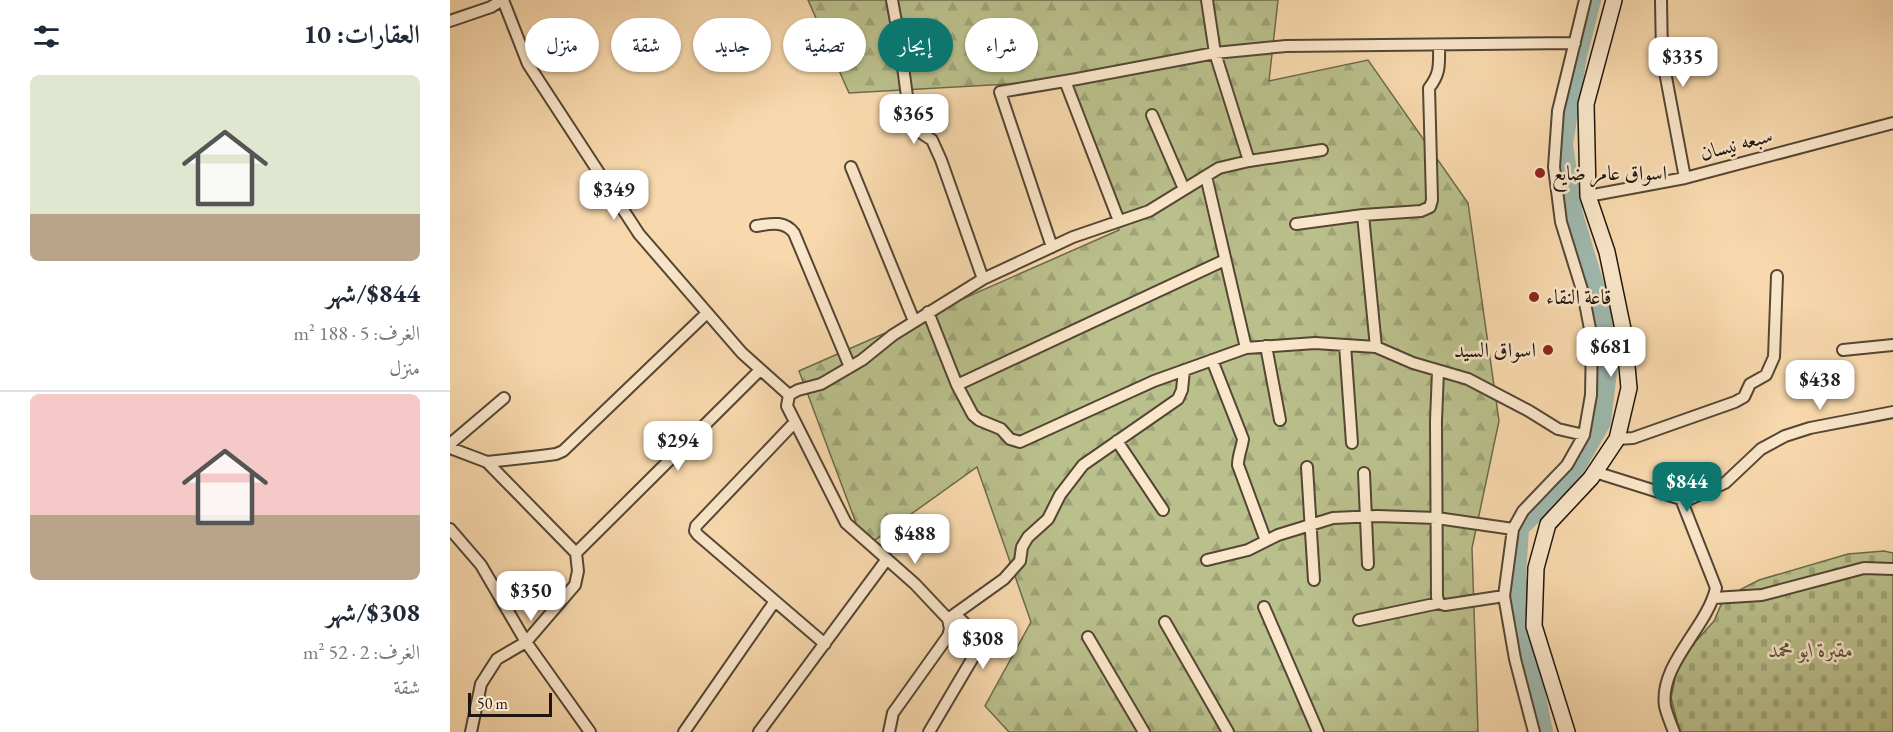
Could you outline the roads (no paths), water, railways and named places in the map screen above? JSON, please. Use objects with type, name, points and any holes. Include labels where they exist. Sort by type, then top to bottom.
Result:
[{"type":"street","points":[[450,21],[502,0],[528,64],[639,234],[742,353],[789,395]]},
{"type":"street","points":[[892,0],[910,119],[917,130],[932,140],[983,279]]},
{"type":"street","points":[[1207,0],[1215,53],[1249,161]]},
{"type":"street","points":[[1534,732],[1515,659],[1504,596],[1513,529],[1523,511],[1567,465],[1584,435],[1591,395],[1592,339],[1582,292],[1561,222],[1554,167],[1558,111],[1585,0]]},
{"type":"street","points":[[1568,732],[1534,626],[1536,568],[1548,524],[1591,478],[1617,439],[1629,388],[1624,334],[1607,252],[1588,196],[1586,104],[1614,0]]},
{"type":"street","points":[[1661,0],[1662,56],[1685,177]]},
{"type":"street","points":[[1052,247],[1000,92],[1215,53],[1286,46],[1575,43]]},
{"type":"street","points":[[1296,224],[1363,215],[1421,211],[1430,207],[1432,200],[1429,88],[1437,79],[1439,45]]},
{"type":"street","points":[[1065,81],[1119,221]]},
{"type":"street","points":[[1152,114],[1184,189]]},
{"type":"street","name":"سبعه نيسان","points":[[1588,196],[1685,177],[1893,123]]},
{"type":"street","points":[[929,732],[981,644],[979,637],[951,617],[846,523],[787,405],[789,395],[798,390],[821,384],[850,367],[914,321],[983,279],[1073,237],[1149,211],[1219,168],[1322,150]]},
{"type":"street","points":[[851,167],[914,321]]},
{"type":"street","points":[[1206,176],[1246,348]]},
{"type":"street","points":[[1363,215],[1376,347]]},
{"type":"street","points":[[756,226],[779,223],[789,227],[794,233],[850,367]]},
{"type":"street","points":[[957,385],[1225,260]]},
{"type":"street","points":[[1617,439],[1633,438],[1735,402],[1744,397],[1750,384],[1766,375],[1774,357],[1777,276]]},
{"type":"street","points":[[487,462],[556,454],[564,451],[707,312]]},
{"type":"street","points":[[928,312],[957,385],[973,415],[1001,429],[1010,439],[1020,442],[1154,381],[1246,348],[1315,343],[1376,347],[1413,363],[1468,379],[1558,429],[1584,435]]},
{"type":"street","points":[[1345,345],[1352,442]]},
{"type":"street","points":[[1843,351],[1893,345]]},
{"type":"street","points":[[1266,346],[1280,420]]},
{"type":"street","points":[[1212,360],[1243,439],[1238,465],[1266,541]]},
{"type":"street","points":[[576,553],[760,370]]},
{"type":"street","points":[[889,732],[893,713],[948,636],[951,617],[1004,579],[1020,561],[1022,547],[1028,537],[1048,519],[1060,495],[1083,465],[1178,399],[1182,390],[1184,370]]},
{"type":"street","points":[[1438,371],[1436,421],[1437,597],[1439,603]]},
{"type":"street","points":[[471,732],[481,684],[497,659],[526,642],[575,585],[578,570],[576,553],[487,462],[450,446],[504,398]]},
{"type":"street","points":[[1595,472],[1681,500],[1690,499],[1725,483],[1761,449],[1785,436],[1810,428],[1893,412]]},
{"type":"street","points":[[795,422],[696,526],[695,531],[825,644]]},
{"type":"street","points":[[1117,441],[1163,510]]},
{"type":"street","points":[[1307,467],[1314,580]]},
{"type":"street","points":[[1364,473],[1368,564]]},
{"type":"street","points":[[1674,732],[1665,705],[1665,692],[1672,669],[1700,626],[1714,598],[1716,588],[1681,500]]},
{"type":"street","points":[[1207,560],[1248,550],[1278,535],[1334,518],[1366,516],[1437,518],[1513,529]]},
{"type":"street","points":[[450,529],[481,565],[526,642],[590,732]]},
{"type":"street","points":[[759,732],[887,559]]},
{"type":"street","points":[[1714,598],[1762,595],[1864,568],[1893,569]]},
{"type":"street","points":[[1359,620],[1439,603],[1445,605],[1504,596]]},
{"type":"street","points":[[684,732],[775,601]]},
{"type":"street","points":[[1264,607],[1318,732]]},
{"type":"street","points":[[1165,622],[1228,732]]},
{"type":"street","points":[[1088,638],[1144,732]]},
{"type":"waterway","points":[[1543,732],[1523,632],[1516,575],[1519,528],[1549,498],[1577,464],[1601,422],[1610,347],[1602,311],[1573,215],[1563,144],[1577,56],[1591,0]]},
{"type":"place","name":"اسواق عامر ضايع","points":[[1540,173]]},
{"type":"place","name":"قاعة النقاء","points":[[1534,297]]},
{"type":"place","name":"اسواق السيد","points":[[1548,350]]},
{"type":"park label","name":"مقبرة ابو محمد","points":[[1811,650]]}]
